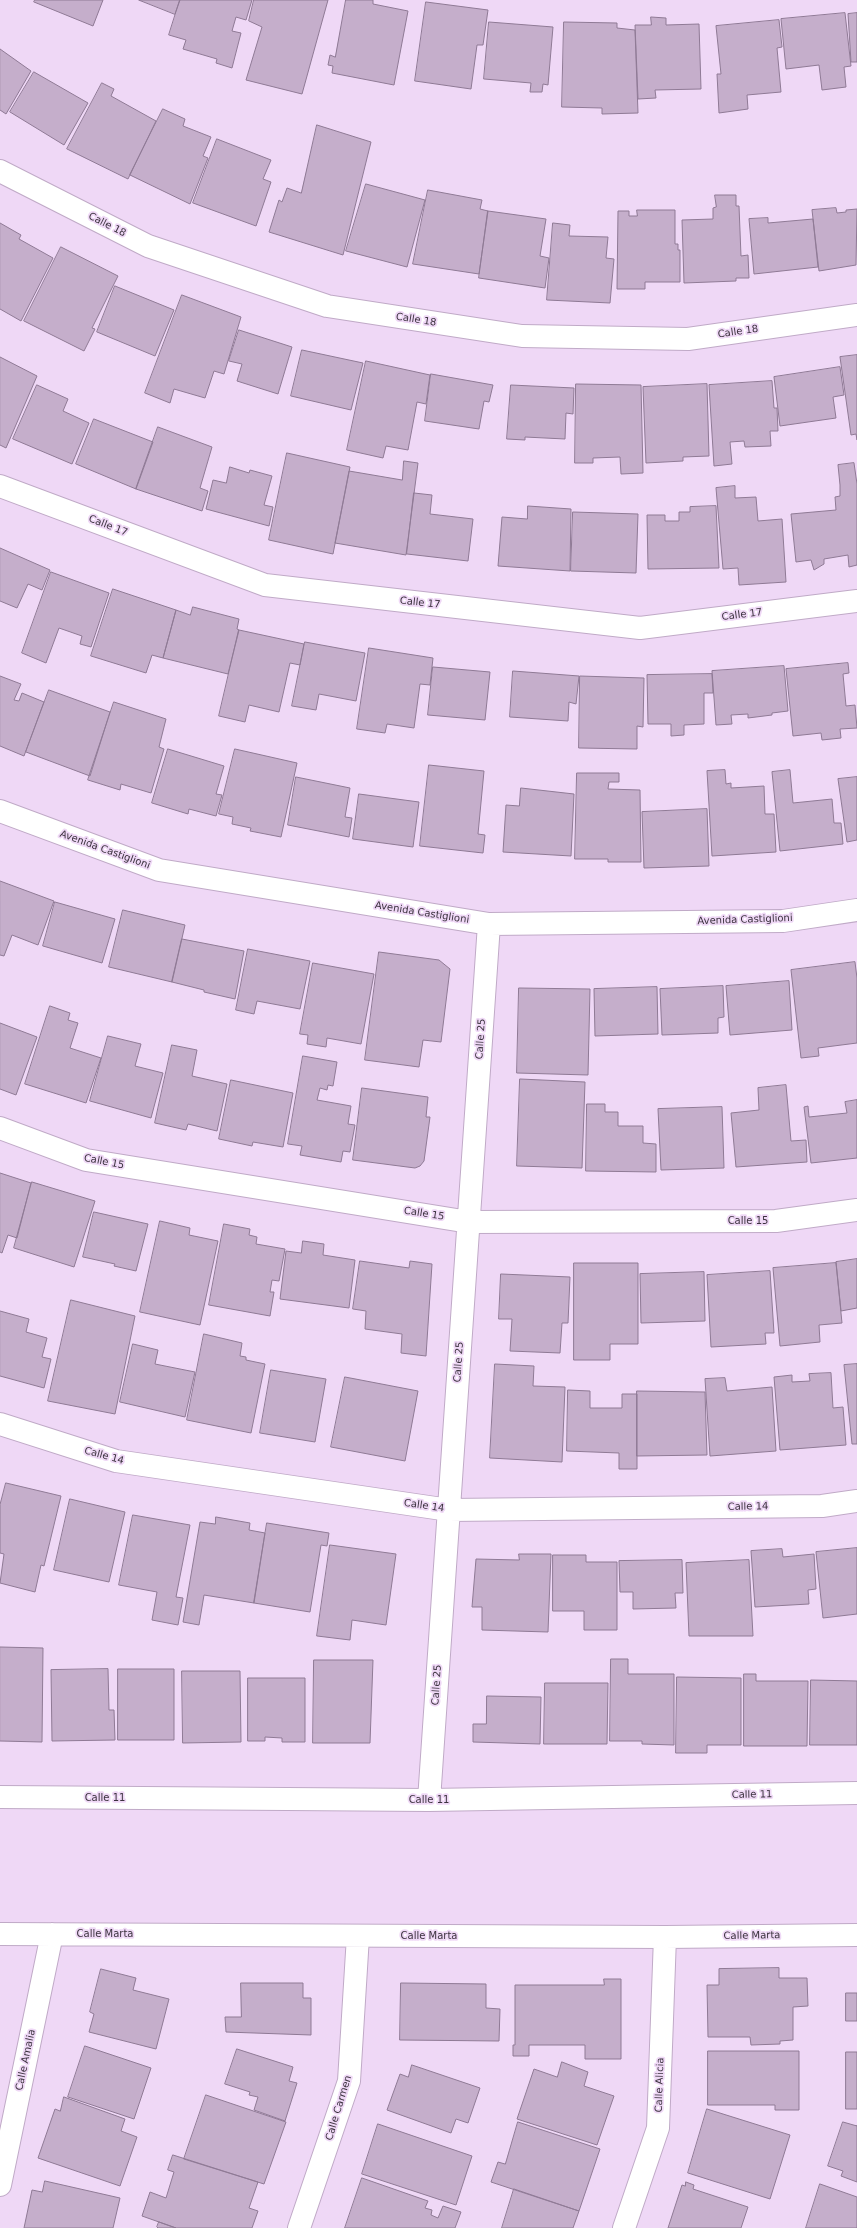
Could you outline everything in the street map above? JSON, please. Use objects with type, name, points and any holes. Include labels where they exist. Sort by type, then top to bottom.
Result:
[{"type":"street","name":"Calle 18","points":[[0,171],[148,246],[327,306],[522,336],[688,338],[857,315]]},
{"type":"street","name":"Calle 17","points":[[0,486],[266,586],[640,628],[857,601]]},
{"type":"street","name":"Avenida Castiglioni","points":[[0,812],[159,870],[489,924],[783,921],[857,910]]},
{"type":"street","name":"Calle 25","points":[[429,1800],[489,924]]},
{"type":"street","name":"Calle 15","points":[[0,1128],[86,1160],[469,1222],[776,1221],[857,1210]]},
{"type":"street","name":"Calle 14","points":[[0,1424],[116,1461],[449,1510],[822,1506],[857,1501]]},
{"type":"street","name":"Calle 11","points":[[0,1797],[429,1800],[857,1793]]},
{"type":"street","name":"Calle Marta","points":[[0,1934],[665,1937],[857,1935]]},
{"type":"street","name":"Calle Amalia","points":[[0,2185],[52,1934]]},
{"type":"street","name":"Calle Carmen","points":[[298,2228],[349,2081],[358,1936]]},
{"type":"street","name":"Calle Alicia","points":[[624,2228],[658,2128],[665,1937]]},
{"type":"building","points":[[35,0],[103,0],[93,26],[34,2]]},
{"type":"building","points":[[139,0],[180,0],[175,14]]},
{"type":"building","points":[[180,0],[252,0],[246,20],[236,17],[232,31],[241,33],[232,68],[216,63],[217,59],[183,49],[186,40],[169,35]]},
{"type":"building","points":[[254,0],[328,0],[302,94],[246,80],[262,27],[249,21]]},
{"type":"building","points":[[346,0],[373,0],[373,4],[408,11],[394,85],[332,73],[333,66],[328,65],[330,55],[335,57]]},
{"type":"building","points":[[426,2],[488,10],[483,45],[477,45],[471,89],[415,81]]},
{"type":"building","points":[[845,13],[851,66],[844,67],[846,87],[822,90],[819,65],[786,69],[781,19]]},
{"type":"building","points":[[857,13],[857,62],[851,62],[848,14]]},
{"type":"building","points":[[651,17],[666,18],[666,25],[699,24],[701,89],[655,90],[656,98],[638,99],[635,25],[651,25]]},
{"type":"building","points":[[779,20],[782,47],[777,48],[781,92],[747,95],[748,109],[719,113],[717,74],[721,74],[716,26]]},
{"type":"building","points":[[489,22],[553,27],[548,85],[543,84],[542,92],[530,92],[531,83],[484,79]]},
{"type":"building","points":[[564,22],[617,23],[617,28],[635,30],[638,113],[602,114],[602,108],[562,107]]},
{"type":"building","points":[[0,49],[31,71],[6,114],[0,110]]},
{"type":"building","points":[[34,72],[88,103],[64,145],[10,112]]},
{"type":"building","points":[[102,83],[114,89],[111,96],[156,121],[128,179],[67,149]]},
{"type":"building","points":[[163,109],[185,119],[183,126],[211,137],[203,156],[208,158],[190,204],[130,175]]},
{"type":"building","points":[[317,125],[371,142],[343,255],[269,232],[279,200],[282,202],[287,188],[301,193]]},
{"type":"building","points":[[217,139],[271,160],[263,179],[271,182],[256,226],[193,203]]},
{"type":"building","points":[[366,184],[425,200],[407,267],[346,251]]},
{"type":"building","points":[[428,190],[482,200],[480,209],[488,211],[479,274],[413,264]]},
{"type":"building","points":[[715,195],[736,195],[736,206],[739,206],[741,256],[748,255],[749,278],[736,278],[736,281],[684,283],[682,220],[713,219],[713,208],[716,207]]},
{"type":"building","points":[[836,208],[837,213],[857,209],[856,265],[819,271],[812,210]]},
{"type":"building","points":[[637,210],[675,210],[675,244],[678,244],[678,250],[680,250],[680,282],[645,282],[645,289],[617,289],[618,211],[629,211],[629,216],[637,216]]},
{"type":"building","points":[[488,211],[546,219],[540,256],[549,258],[545,288],[479,278]]},
{"type":"building","points":[[768,218],[768,223],[813,219],[818,267],[754,274],[749,219]]},
{"type":"building","points":[[0,223],[21,235],[19,239],[53,258],[21,321],[0,309]]},
{"type":"building","points":[[553,223],[570,225],[569,236],[608,237],[606,258],[614,259],[610,303],[547,300]]},
{"type":"building","points":[[61,247],[118,276],[92,328],[95,329],[84,351],[24,321]]},
{"type":"building","points":[[115,286],[174,310],[155,356],[97,332]]},
{"type":"building","points":[[182,295],[241,317],[224,374],[214,371],[205,398],[174,389],[170,403],[145,393]]},
{"type":"building","points":[[239,330],[292,347],[278,394],[237,381],[242,364],[229,361]]},
{"type":"building","points":[[302,350],[363,363],[351,410],[291,396]]},
{"type":"building","points":[[857,355],[857,440],[856,434],[851,435],[840,357]]},
{"type":"building","points":[[0,357],[37,376],[6,448],[0,445]]},
{"type":"building","points":[[366,361],[430,375],[426,404],[417,402],[408,450],[386,446],[383,458],[347,450]]},
{"type":"building","points":[[840,367],[844,395],[833,397],[836,418],[780,426],[774,377]]},
{"type":"building","points":[[431,374],[493,385],[489,402],[484,401],[479,429],[425,421]]},
{"type":"building","points":[[772,381],[774,408],[777,408],[778,431],[770,431],[771,446],[745,447],[744,441],[730,442],[732,464],[714,466],[709,385]]},
{"type":"building","points":[[576,384],[641,385],[643,473],[621,474],[620,457],[593,458],[593,463],[575,463]]},
{"type":"building","points":[[707,384],[709,456],[683,457],[683,461],[646,463],[643,387]]},
{"type":"building","points":[[37,385],[68,399],[63,411],[89,423],[72,464],[13,439]]},
{"type":"building","points":[[511,385],[574,388],[573,414],[566,413],[565,439],[525,437],[525,440],[507,439]]},
{"type":"building","points":[[94,419],[153,442],[136,489],[76,464]]},
{"type":"building","points":[[158,427],[212,447],[200,488],[208,491],[202,511],[136,489]]},
{"type":"building","points":[[287,453],[350,467],[333,554],[269,540]]},
{"type":"building","points":[[404,461],[418,463],[406,555],[335,543],[349,471],[402,480]]},
{"type":"building","points":[[854,463],[857,484],[857,565],[849,567],[848,555],[824,559],[824,564],[814,570],[811,560],[796,562],[791,514],[836,510],[835,497],[840,496],[838,465]]},
{"type":"building","points":[[230,467],[249,473],[250,470],[272,476],[264,505],[273,507],[269,526],[206,509],[213,480],[226,483]]},
{"type":"building","points":[[735,486],[735,498],[756,497],[758,521],[782,519],[786,582],[739,585],[738,568],[723,569],[716,488]]},
{"type":"building","points":[[414,493],[432,495],[430,514],[473,519],[468,561],[407,554]]},
{"type":"building","points":[[528,506],[571,509],[570,571],[498,566],[502,517],[527,519]]},
{"type":"building","points":[[716,506],[719,568],[648,569],[647,515],[665,515],[665,521],[679,521],[679,512],[690,512],[690,507]]},
{"type":"building","points":[[573,512],[638,514],[636,573],[571,571]]},
{"type":"building","points":[[0,548],[50,570],[42,590],[28,584],[17,608],[0,601]]},
{"type":"building","points":[[51,572],[109,593],[91,647],[80,644],[82,636],[59,628],[46,663],[22,653]]},
{"type":"building","points":[[113,589],[176,610],[163,658],[152,655],[146,673],[91,656]]},
{"type":"building","points":[[193,607],[239,619],[237,629],[239,630],[228,674],[163,658],[176,610],[190,615]]},
{"type":"building","points":[[239,630],[304,644],[300,665],[290,663],[279,712],[249,705],[245,722],[219,716]]},
{"type":"building","points":[[305,642],[365,653],[356,701],[319,694],[316,710],[292,706]]},
{"type":"building","points":[[369,648],[433,658],[430,685],[420,684],[414,728],[387,724],[385,733],[357,729]]},
{"type":"building","points":[[848,663],[849,673],[843,674],[846,706],[855,705],[857,728],[840,729],[841,738],[822,740],[821,733],[793,736],[786,669]]},
{"type":"building","points":[[784,666],[788,711],[748,718],[748,714],[731,715],[732,724],[716,725],[712,671]]},
{"type":"building","points":[[433,667],[490,672],[485,720],[428,715]]},
{"type":"building","points":[[513,671],[579,676],[576,704],[569,702],[568,721],[510,717]]},
{"type":"building","points":[[712,674],[713,693],[704,693],[704,724],[684,725],[684,735],[671,736],[671,724],[648,724],[647,675]]},
{"type":"building","points":[[0,676],[21,684],[14,700],[19,701],[22,693],[44,702],[24,756],[0,746]]},
{"type":"building","points":[[580,676],[644,678],[643,727],[637,726],[637,749],[579,748]]},
{"type":"building","points":[[49,690],[110,712],[90,776],[26,752]]},
{"type":"building","points":[[114,702],[166,719],[159,747],[164,749],[151,793],[121,784],[120,790],[88,780]]},
{"type":"building","points":[[168,749],[224,766],[216,794],[222,795],[216,816],[189,809],[188,814],[152,803]]},
{"type":"building","points":[[235,749],[297,763],[281,837],[250,831],[251,828],[232,824],[233,817],[219,814]]},
{"type":"building","points":[[429,765],[484,771],[478,834],[485,835],[483,853],[420,846]]},
{"type":"building","points":[[725,770],[726,784],[731,783],[731,788],[764,786],[765,814],[774,814],[776,852],[712,856],[707,771]]},
{"type":"building","points":[[790,770],[793,803],[832,799],[834,823],[841,823],[843,844],[780,851],[772,772]]},
{"type":"building","points":[[577,773],[619,773],[619,782],[609,782],[608,789],[640,790],[641,862],[608,862],[608,859],[575,859]]},
{"type":"building","points":[[296,777],[350,788],[345,817],[352,818],[349,837],[288,825]]},
{"type":"building","points":[[857,777],[857,840],[847,842],[838,779]]},
{"type":"building","points":[[521,788],[574,794],[571,856],[503,852],[506,805],[519,806]]},
{"type":"building","points":[[359,794],[419,802],[413,847],[353,839]]},
{"type":"building","points":[[707,809],[709,866],[644,868],[642,812]]},
{"type":"building","points":[[0,881],[54,901],[38,945],[12,935],[4,956],[0,955]]},
{"type":"building","points":[[55,902],[115,919],[102,963],[43,946]]},
{"type":"building","points":[[123,910],[185,925],[172,982],[109,967]]},
{"type":"building","points":[[182,939],[244,951],[235,999],[204,992],[204,990],[172,982]]},
{"type":"building","points":[[248,949],[310,961],[300,1009],[257,1001],[254,1014],[236,1010]]},
{"type":"building","points":[[379,952],[439,960],[450,969],[441,1042],[423,1040],[419,1067],[365,1060]]},
{"type":"building","points":[[855,962],[857,978],[857,1043],[818,1048],[819,1056],[801,1058],[791,970]]},
{"type":"building","points":[[313,963],[374,974],[361,1044],[327,1038],[326,1047],[307,1044],[308,1035],[300,1034]]},
{"type":"building","points":[[789,981],[792,1030],[730,1035],[726,986]]},
{"type":"building","points":[[723,986],[724,1017],[718,1018],[718,1033],[662,1035],[660,989]]},
{"type":"building","points":[[657,987],[658,1034],[595,1036],[594,989]]},
{"type":"building","points":[[519,988],[590,989],[588,1075],[517,1073]]},
{"type":"building","points":[[50,1006],[70,1013],[68,1020],[78,1023],[70,1048],[101,1058],[86,1103],[25,1084]]},
{"type":"building","points":[[0,1023],[37,1037],[16,1095],[0,1089]]},
{"type":"building","points":[[108,1036],[141,1044],[135,1066],[163,1073],[151,1118],[90,1101]]},
{"type":"building","points":[[172,1045],[197,1050],[192,1076],[227,1084],[217,1131],[188,1124],[186,1130],[155,1123]]},
{"type":"building","points":[[303,1056],[337,1062],[333,1086],[328,1085],[327,1090],[320,1088],[317,1100],[351,1106],[348,1124],[355,1125],[350,1152],[343,1151],[341,1162],[300,1155],[302,1146],[288,1144]]},
{"type":"building","points":[[520,1079],[585,1082],[582,1168],[517,1166]]},
{"type":"building","points":[[231,1080],[293,1093],[283,1147],[253,1142],[252,1146],[219,1139]]},
{"type":"building","points":[[786,1085],[791,1141],[806,1140],[807,1162],[736,1167],[731,1113],[759,1110],[758,1088]]},
{"type":"building","points":[[362,1088],[428,1097],[426,1117],[430,1117],[424,1161],[420,1166],[415,1168],[353,1160]]},
{"type":"building","points":[[857,1100],[857,1158],[811,1163],[804,1107],[808,1106],[809,1117],[847,1113],[845,1102]]},
{"type":"building","points":[[587,1104],[605,1104],[605,1112],[618,1112],[618,1126],[643,1126],[643,1143],[656,1144],[656,1172],[586,1171]]},
{"type":"building","points":[[722,1107],[724,1168],[661,1170],[658,1109]]},
{"type":"building","points":[[0,1173],[31,1183],[17,1238],[8,1235],[2,1253],[0,1252]]},
{"type":"building","points":[[32,1182],[95,1201],[74,1267],[14,1248]]},
{"type":"building","points":[[94,1212],[148,1224],[136,1271],[114,1266],[115,1264],[83,1257]]},
{"type":"building","points":[[160,1221],[190,1228],[189,1235],[218,1241],[200,1325],[140,1312]]},
{"type":"building","points":[[224,1224],[250,1229],[249,1235],[257,1237],[256,1244],[285,1249],[279,1281],[272,1280],[270,1292],[274,1292],[270,1316],[209,1305]]},
{"type":"building","points":[[303,1241],[324,1244],[323,1255],[355,1260],[349,1308],[280,1299],[286,1251],[301,1253]]},
{"type":"building","points":[[857,1259],[857,1308],[841,1311],[836,1262]]},
{"type":"building","points":[[360,1261],[409,1268],[410,1261],[432,1264],[426,1356],[401,1353],[402,1334],[365,1329],[366,1311],[353,1309]]},
{"type":"building","points":[[574,1263],[638,1263],[638,1344],[610,1344],[610,1360],[574,1360]]},
{"type":"building","points":[[836,1263],[842,1323],[819,1325],[820,1342],[780,1346],[773,1268]]},
{"type":"building","points":[[770,1271],[774,1333],[765,1333],[766,1344],[711,1347],[707,1275]]},
{"type":"building","points":[[704,1272],[705,1321],[641,1323],[640,1274]]},
{"type":"building","points":[[501,1274],[570,1277],[568,1323],[562,1323],[560,1353],[510,1351],[512,1319],[499,1319]]},
{"type":"building","points":[[71,1300],[135,1316],[115,1414],[48,1401]]},
{"type":"building","points":[[0,1311],[29,1319],[26,1332],[47,1338],[42,1357],[51,1359],[44,1388],[0,1376]]},
{"type":"building","points":[[204,1334],[242,1343],[240,1356],[246,1357],[246,1360],[265,1364],[251,1433],[187,1420]]},
{"type":"building","points":[[133,1344],[158,1350],[155,1364],[195,1372],[185,1417],[120,1402]]},
{"type":"building","points":[[495,1364],[534,1366],[533,1386],[565,1387],[562,1462],[490,1458]]},
{"type":"building","points":[[857,1364],[857,1444],[852,1444],[844,1365]]},
{"type":"building","points":[[271,1370],[326,1379],[315,1442],[260,1433]]},
{"type":"building","points":[[831,1373],[833,1408],[843,1407],[846,1445],[780,1450],[774,1377],[792,1375],[792,1382],[810,1381],[809,1374]]},
{"type":"building","points":[[345,1377],[418,1391],[405,1461],[331,1447]]},
{"type":"building","points":[[725,1378],[727,1391],[772,1387],[776,1451],[710,1456],[705,1379]]},
{"type":"building","points":[[568,1390],[590,1391],[590,1408],[622,1408],[622,1394],[637,1394],[637,1469],[619,1469],[619,1453],[567,1451]]},
{"type":"building","points":[[637,1391],[705,1392],[707,1455],[637,1456]]},
{"type":"building","points":[[6,1483],[61,1496],[44,1566],[41,1565],[35,1592],[0,1583],[4,1554],[0,1553],[0,1505]]},
{"type":"building","points":[[70,1499],[125,1512],[109,1582],[54,1570]]},
{"type":"building","points":[[133,1515],[190,1525],[176,1597],[183,1598],[178,1625],[152,1620],[157,1592],[119,1585]]},
{"type":"building","points":[[216,1517],[250,1523],[249,1530],[265,1533],[254,1603],[204,1595],[199,1625],[183,1622],[200,1522],[215,1524]]},
{"type":"building","points":[[267,1523],[329,1533],[327,1546],[321,1545],[310,1612],[254,1603]]},
{"type":"building","points":[[330,1545],[396,1554],[386,1625],[352,1620],[350,1640],[317,1636]]},
{"type":"building","points":[[857,1548],[857,1614],[823,1618],[816,1552]]},
{"type":"building","points":[[782,1549],[783,1557],[814,1554],[816,1589],[808,1590],[809,1604],[755,1607],[751,1551]]},
{"type":"building","points":[[519,1554],[551,1554],[548,1632],[482,1630],[482,1607],[472,1607],[476,1559],[519,1560]]},
{"type":"building","points":[[553,1555],[586,1555],[586,1562],[617,1562],[617,1630],[584,1630],[584,1611],[553,1611]]},
{"type":"building","points":[[682,1560],[683,1593],[675,1593],[676,1608],[633,1609],[633,1592],[620,1592],[619,1561]]},
{"type":"building","points":[[749,1560],[753,1636],[689,1636],[686,1563]]},
{"type":"building","points":[[0,1647],[43,1648],[42,1742],[0,1741]]},
{"type":"building","points":[[611,1659],[628,1659],[628,1674],[674,1674],[674,1745],[642,1744],[642,1741],[610,1741]]},
{"type":"building","points":[[314,1660],[373,1660],[370,1743],[313,1743]]},
{"type":"building","points":[[108,1669],[109,1710],[114,1710],[115,1740],[52,1741],[51,1670]]},
{"type":"building","points":[[118,1669],[174,1669],[174,1740],[118,1740]]},
{"type":"building","points":[[182,1671],[240,1671],[241,1742],[183,1743]]},
{"type":"building","points":[[744,1674],[756,1674],[756,1681],[808,1681],[807,1746],[744,1746]]},
{"type":"building","points":[[677,1677],[741,1678],[741,1745],[707,1745],[707,1753],[676,1753]]},
{"type":"building","points":[[248,1678],[305,1678],[305,1742],[282,1742],[282,1738],[265,1737],[265,1741],[248,1741]]},
{"type":"building","points":[[811,1680],[857,1681],[857,1745],[810,1745]]},
{"type":"building","points":[[545,1683],[608,1683],[607,1744],[544,1744]]},
{"type":"building","points":[[487,1696],[541,1697],[540,1744],[473,1742],[473,1724],[486,1724]]},
{"type":"building","points":[[779,1968],[779,1978],[807,1978],[808,2006],[793,2007],[793,2040],[780,2041],[780,2044],[751,2045],[750,2037],[708,2037],[707,1985],[719,1985],[719,1969]]},
{"type":"building","points":[[101,1969],[136,1978],[133,1990],[169,1999],[156,2049],[89,2032],[94,2014],[90,2012]]},
{"type":"building","points":[[604,1979],[621,1979],[621,2059],[585,2059],[585,2045],[529,2045],[529,2056],[513,2056],[513,2045],[515,2045],[515,1985],[604,1985]]},
{"type":"building","points":[[241,1983],[303,1983],[303,1998],[311,1998],[311,2035],[226,2032],[225,2017],[241,2017]]},
{"type":"building","points":[[401,1983],[486,1984],[486,2008],[500,2009],[499,2041],[400,2040]]},
{"type":"building","points":[[846,1993],[857,1993],[857,2021],[846,2021]]},
{"type":"building","points":[[85,2046],[151,2068],[134,2119],[68,2097]]},
{"type":"building","points":[[237,2049],[293,2067],[289,2081],[297,2083],[285,2121],[254,2110],[258,2097],[249,2095],[250,2092],[225,2084]]},
{"type":"building","points":[[708,2051],[799,2051],[799,2110],[775,2110],[775,2105],[708,2105]]},
{"type":"building","points":[[846,2052],[857,2052],[857,2109],[846,2109]]},
{"type":"building","points":[[562,2062],[588,2072],[584,2086],[614,2096],[597,2145],[517,2119],[534,2069],[557,2077]]},
{"type":"building","points":[[412,2065],[480,2088],[468,2123],[456,2119],[451,2133],[387,2110],[400,2074],[408,2077]]},
{"type":"building","points":[[206,2095],[286,2122],[264,2184],[184,2159]]},
{"type":"building","points":[[64,2097],[125,2119],[121,2131],[137,2137],[120,2186],[38,2158],[55,2109],[60,2111]]},
{"type":"building","points":[[707,2109],[790,2135],[770,2199],[688,2173]]},
{"type":"building","points":[[518,2122],[600,2149],[579,2211],[491,2182],[498,2162],[505,2164]]},
{"type":"building","points":[[843,2122],[857,2126],[857,2182],[841,2176],[843,2171],[828,2166]]},
{"type":"building","points":[[378,2124],[472,2156],[456,2205],[362,2174]]},
{"type":"building","points":[[173,2155],[258,2182],[249,2208],[258,2211],[252,2228],[176,2228],[142,2216],[150,2192],[166,2198],[174,2172],[168,2170]]},
{"type":"building","points":[[362,2178],[428,2201],[425,2208],[432,2210],[431,2215],[438,2218],[443,2206],[461,2212],[455,2228],[345,2228]]},
{"type":"building","points":[[45,2181],[120,2198],[113,2228],[24,2228],[32,2190],[42,2192]]},
{"type":"building","points":[[686,2182],[694,2185],[693,2189],[748,2207],[741,2228],[668,2228],[682,2185],[685,2186]]},
{"type":"building","points":[[820,2184],[857,2197],[857,2228],[806,2228]]},
{"type":"building","points":[[514,2189],[579,2211],[573,2228],[502,2228]]},
{"type":"building","points":[[159,2222],[176,2228],[158,2228]]}]
